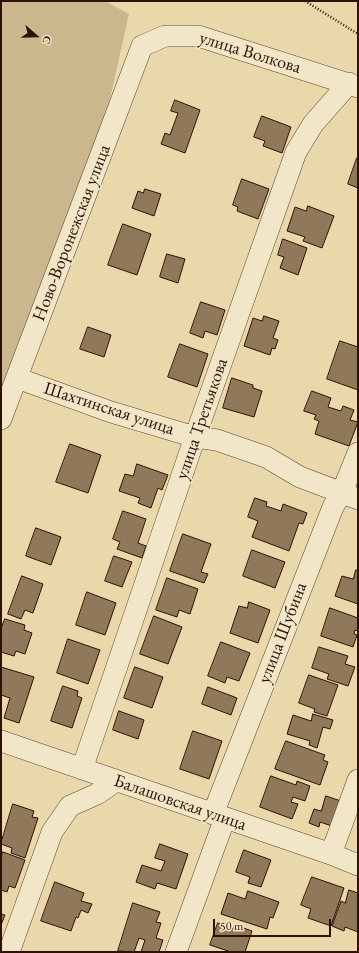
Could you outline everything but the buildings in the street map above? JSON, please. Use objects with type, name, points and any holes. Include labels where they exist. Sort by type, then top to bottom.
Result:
[{"type":"street","name":"улица Волкова","points":[[142,46],[165,36],[198,36],[353,85]]},
{"type":"street","name":"Ново-Воронежская улица","points":[[1,419],[142,46]]},
{"type":"street","name":"улица Третьякова","points":[[82,769],[195,437],[296,152],[313,124],[353,85]]},
{"type":"street","name":"Шахтинская улица","points":[[17,378],[111,412],[195,437],[217,440],[266,457],[300,477],[350,495]]},
{"type":"street","name":"улица Шубина","points":[[176,952],[219,816],[333,507],[350,495],[358,453]]},
{"type":"street","name":"Балашовская улица","points":[[1,741],[330,854],[358,865]]},
{"type":"street","points":[[330,854],[358,780]]},
{"type":"street","points":[[9,952],[52,832],[70,806],[97,794],[116,781]]},
{"type":"path","points":[[305,1],[358,34]]},
{"type":"shaded area","points":[[1,1],[105,1],[129,14],[109,103],[1,398]]}]
